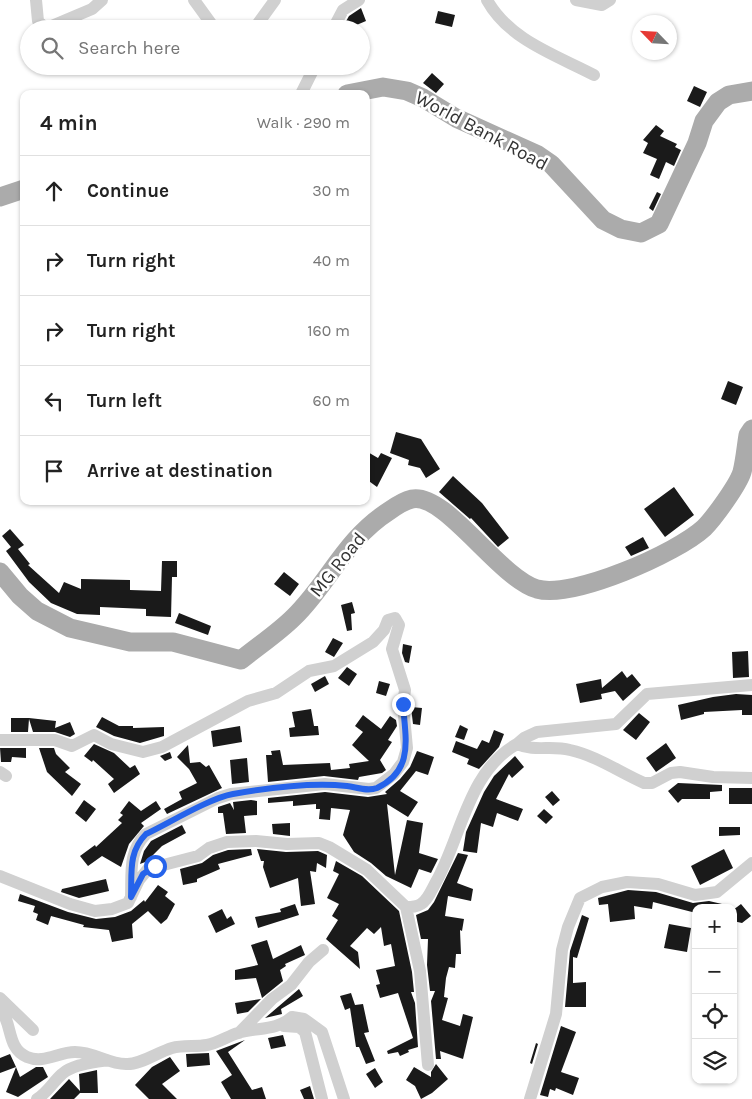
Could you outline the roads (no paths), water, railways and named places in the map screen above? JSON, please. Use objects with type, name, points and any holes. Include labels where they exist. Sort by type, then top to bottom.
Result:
[{"type":"main road","name":"World Bank Road","points":[[368,90],[383,87],[415,94],[456,118],[538,155],[551,164],[603,220],[621,229],[641,233],[659,224],[697,143],[704,121],[718,102],[729,95],[752,90]]},
{"type":"main road","points":[[0,197],[20,190]]},
{"type":"main road","name":"MG Road","points":[[0,572],[20,596],[37,612],[70,628],[130,642],[173,642],[241,660],[294,617],[352,541],[379,517],[413,498],[435,503],[481,545],[501,567],[514,577],[537,589],[554,591],[608,579],[666,551],[704,528],[742,474],[748,434],[752,429]]},
{"type":"street","points":[[36,0],[38,20]]},
{"type":"street","points":[[66,20],[92,9],[102,0]]},
{"type":"street","points":[[194,0],[208,20]]},
{"type":"street","points":[[260,20],[274,0]]},
{"type":"street","points":[[338,20],[343,10],[359,0]]},
{"type":"street","points":[[487,0],[498,17],[519,36],[594,75]]},
{"type":"street","points":[[576,0],[602,5],[610,0]]},
{"type":"street","points":[[303,90],[310,75]]},
{"type":"street","points":[[0,740],[55,740],[72,746],[94,735],[111,744],[142,752],[162,747],[248,701],[276,693],[309,671],[334,666],[373,642],[384,630],[388,620],[395,618],[399,625],[392,649],[405,690],[403,704],[407,748],[403,762],[394,774],[376,788],[369,789],[325,784],[250,791],[218,798],[146,834],[140,840],[132,856],[131,897]]},
{"type":"street","points":[[406,908],[422,904],[429,896],[440,876],[478,786],[503,754],[524,738],[537,732],[616,724],[647,694],[752,685]]},
{"type":"street","points":[[517,744],[537,750],[556,747],[571,750],[599,760],[644,783],[652,783],[671,773],[680,772],[713,777],[752,778]]},
{"type":"street","points":[[0,876],[70,904],[95,911],[120,907],[128,903],[139,880],[148,869],[198,856],[209,848],[227,842],[256,840],[287,844],[319,843],[367,870],[406,908],[420,971],[428,1065]]},
{"type":"street","points":[[530,1099],[556,1014],[562,950],[568,927],[580,898],[602,887],[627,882],[658,884],[695,895],[717,892],[752,863]]},
{"type":"street","points":[[239,1033],[272,998],[291,985],[309,962],[323,950]]},
{"type":"street","points":[[0,998],[33,1030]]},
{"type":"street","points":[[0,1010],[5,1017],[13,1044],[20,1053],[28,1058],[51,1058],[61,1054],[81,1052],[124,1064],[134,1064],[174,1048],[208,1045],[239,1033],[290,1025],[305,1032],[322,1099]]},
{"type":"street","points":[[282,1026],[292,1017],[304,1020],[322,1032],[344,1099]]},
{"type":"street","points":[[37,1099],[46,1093],[62,1074],[70,1068],[107,1060]]}]
